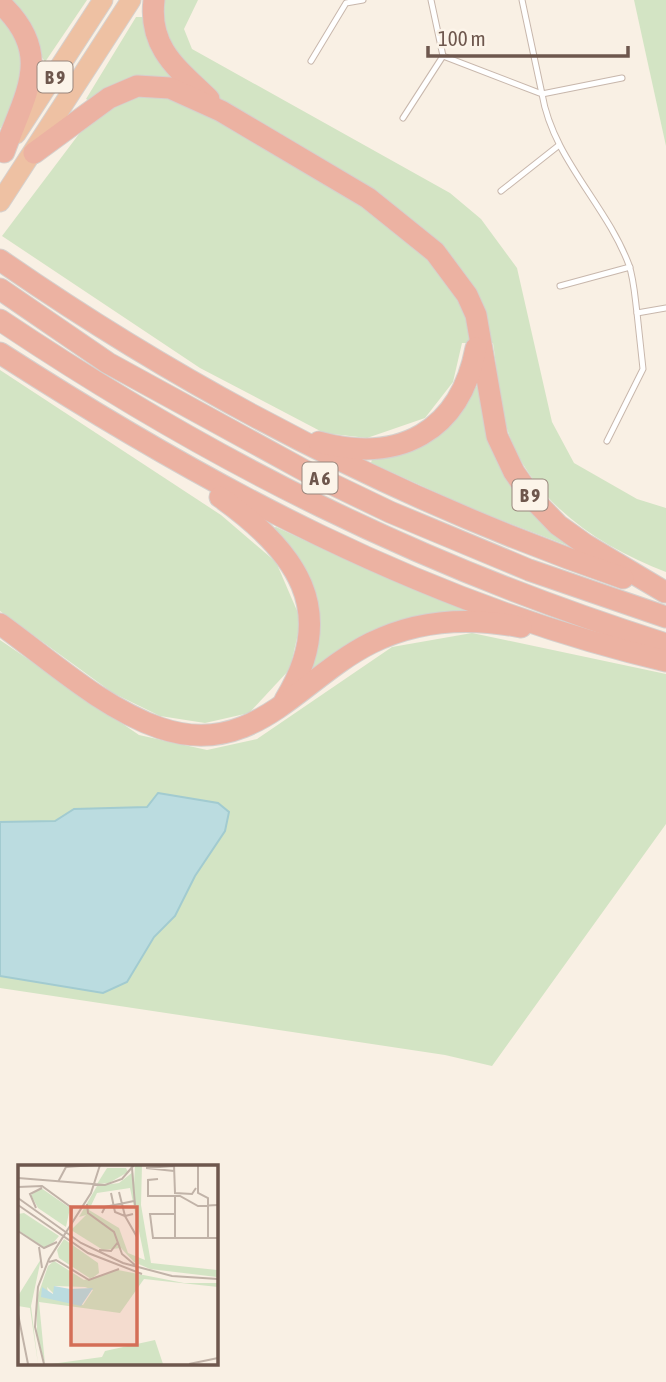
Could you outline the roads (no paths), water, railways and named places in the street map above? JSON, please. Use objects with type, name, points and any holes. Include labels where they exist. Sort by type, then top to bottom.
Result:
[{"type":"highway","name":"B 9","points":[[2,155],[103,0]]},
{"type":"highway","name":"B 9","points":[[0,202],[131,0]]},
{"type":"highway","points":[[154,0],[152,20],[158,42],[175,66],[221,111]]},
{"type":"highway","name":"B 9","points":[[0,3],[23,31],[34,64],[2,155]]},
{"type":"highway","points":[[34,153],[109,98],[137,86],[170,88],[221,111],[368,198],[418,237],[452,272],[467,295],[475,315],[478,339]]},
{"type":"highway","points":[[0,260],[125,344],[280,431],[486,526],[666,592]]},
{"type":"highway","name":"A 6","points":[[0,289],[108,363],[309,473],[390,512],[529,570],[666,617]]},
{"type":"highway","name":"A 6","points":[[0,320],[102,388],[236,465],[304,499],[493,584],[666,644]]},
{"type":"highway","name":"B 9","points":[[478,339],[497,436],[514,472],[533,499],[558,525],[586,545],[666,592]]},
{"type":"highway","name":"A 6","points":[[280,431],[336,446],[364,450],[407,442],[432,429],[459,399],[472,370],[478,339]]},
{"type":"highway","points":[[0,353],[174,461],[336,543],[398,571],[575,635],[666,661]]},
{"type":"highway","points":[[174,461],[257,526],[288,561],[302,586],[310,612],[308,653],[281,706]]},
{"type":"highway","points":[[0,624],[121,709],[160,728],[212,736],[253,724],[359,650],[418,626],[472,620],[575,635]]},
{"type":"lane","points":[[311,61],[346,2],[363,0]]},
{"type":"lane","points":[[403,118],[443,55],[431,0]]},
{"type":"lane","points":[[522,0],[545,115],[558,146],[630,267],[643,369],[607,441]]},
{"type":"lane","points":[[443,55],[541,94],[622,78]]},
{"type":"lane","points":[[501,191],[558,146]]},
{"type":"lane","points":[[560,286],[630,267]]},
{"type":"lane","points":[[637,313],[666,308]]},
{"type":"water","points":[[158,793],[218,803],[229,812],[225,831],[195,876],[175,916],[154,937],[127,982],[103,993],[0,976],[0,822],[55,821],[74,809],[147,807]]}]
